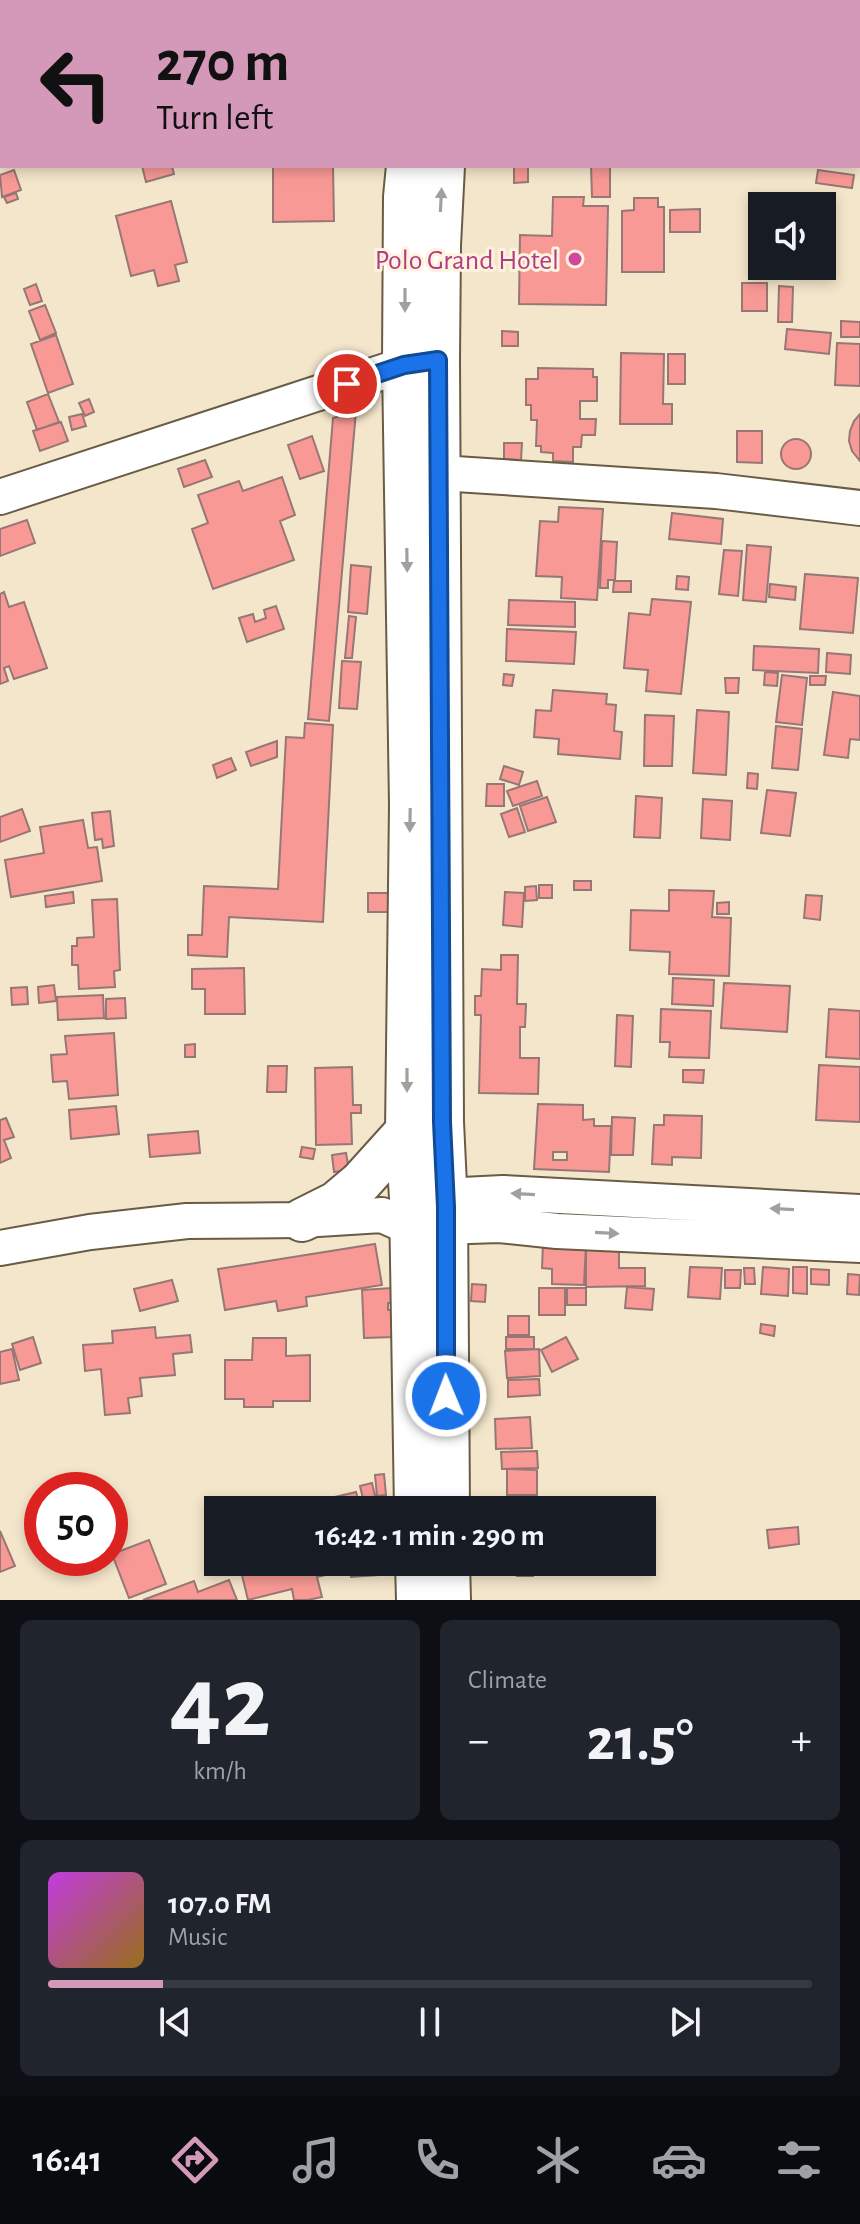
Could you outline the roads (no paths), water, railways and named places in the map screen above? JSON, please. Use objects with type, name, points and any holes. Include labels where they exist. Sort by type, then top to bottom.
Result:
[{"type":"main road","points":[[408,168],[405,197],[421,363],[440,473],[441,1027],[419,1213],[416,1496]]},
{"type":"main road","points":[[443,168],[439,245],[421,363],[407,1131],[419,1213],[447,1496]]},
{"type":"main road","points":[[302,1220],[336,1203],[361,1182],[407,1131]]},
{"type":"main road","points":[[417,1576],[418,1600]]},
{"type":"main road","points":[[448,1576],[449,1600]]},
{"type":"street","points":[[0,497],[421,363]]},
{"type":"street","points":[[440,473],[716,491],[860,508]]},
{"type":"street","points":[[0,1248],[90,1232],[187,1221],[302,1220],[419,1213],[503,1193],[860,1212]]},
{"type":"street","points":[[419,1213],[557,1231],[860,1245]]},
{"type":"place","name":"Polo Grand Hotel","points":[[575,259]]}]
